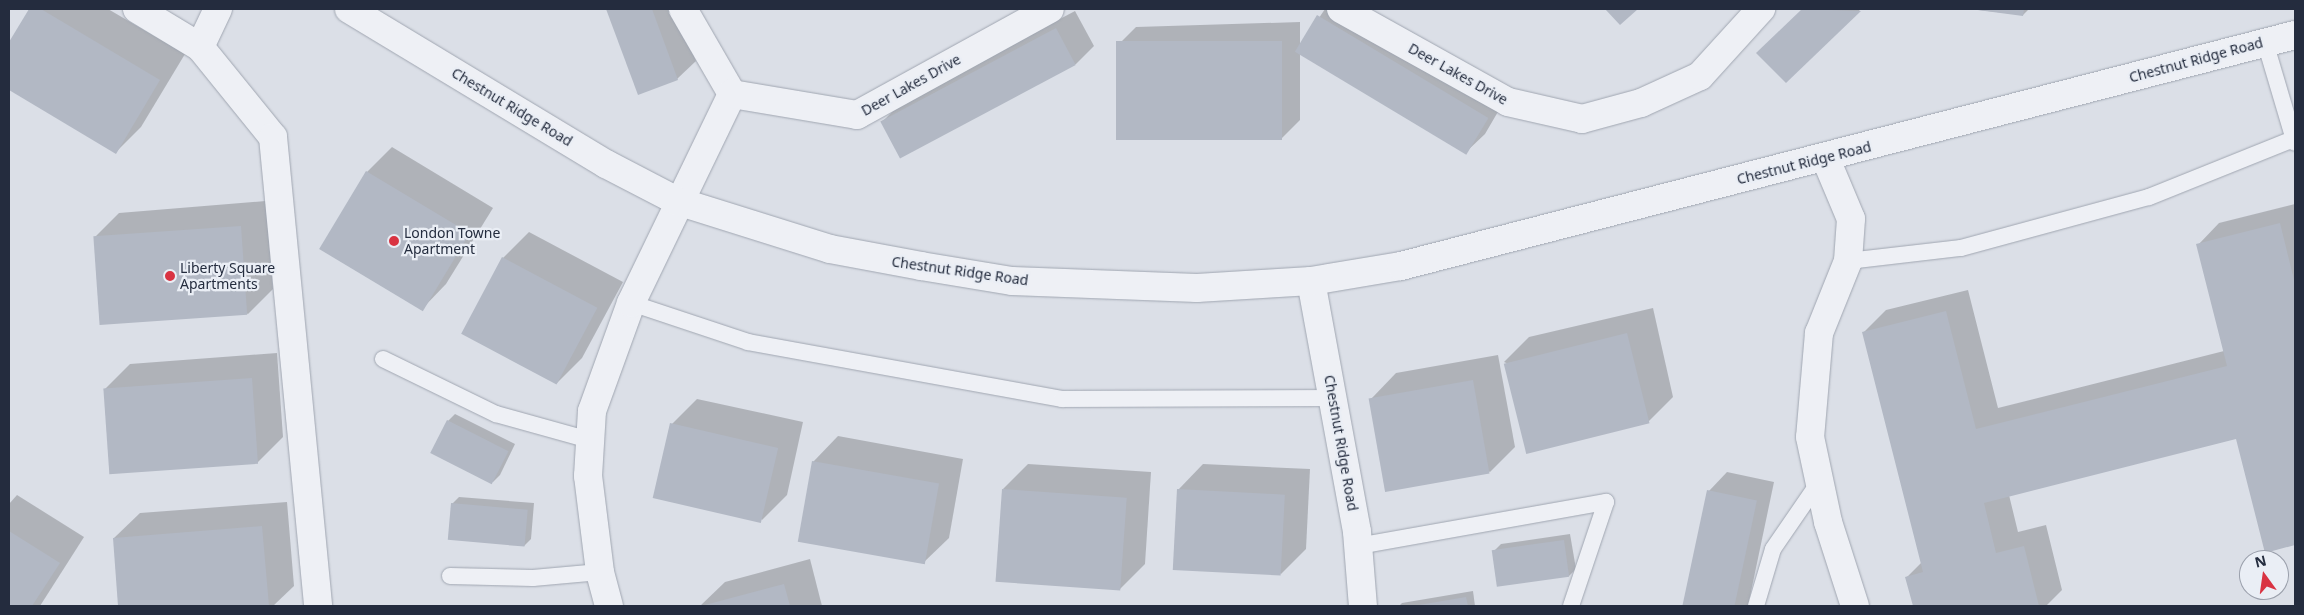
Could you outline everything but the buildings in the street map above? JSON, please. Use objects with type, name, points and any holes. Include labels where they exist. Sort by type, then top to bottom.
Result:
[{"type":"street","points":[[137,9],[200,47],[273,137],[318,606]]},
{"type":"street","points":[[200,47],[218,9]]},
{"type":"street","name":"Chestnut Ridge Road","points":[[349,9],[606,164],[678,201],[830,249],[1012,281],[1197,288],[1311,281],[1401,266],[2295,35]]},
{"type":"street","points":[[609,606],[600,572],[588,476],[592,411],[631,303],[678,201],[732,94],[683,9]]},
{"type":"street","name":"Deer Lakes Drive","points":[[732,94],[857,115],[1050,9]]},
{"type":"street","name":"Deer Lakes Drive","points":[[1341,9],[1508,102],[1582,119],[1640,104],[1700,76],[1761,9]]},
{"type":"street","points":[[1825,157],[1851,219],[1848,261],[1819,333],[1810,438],[1828,522],[1855,606]]},
{"type":"street","name":"Chestnut Ridge Road","points":[[1311,281],[1358,546],[1363,606]]},
{"type":"lane","points":[[1848,261],[1960,248],[2149,197],[2294,141],[2265,42]]},
{"type":"lane","points":[[631,303],[748,342],[1062,399],[1333,398]]},
{"type":"lane","points":[[383,359],[496,414],[590,440]]},
{"type":"lane","points":[[1756,606],[1773,549],[1819,482]]},
{"type":"lane","points":[[1358,546],[1606,502],[1571,606]]},
{"type":"lane","points":[[450,576],[533,578],[600,572]]},
{"type":"place","name":"London Towne Apartment","points":[[394,241]]},
{"type":"place","name":"Liberty Square Apartments","points":[[170,276]]}]
